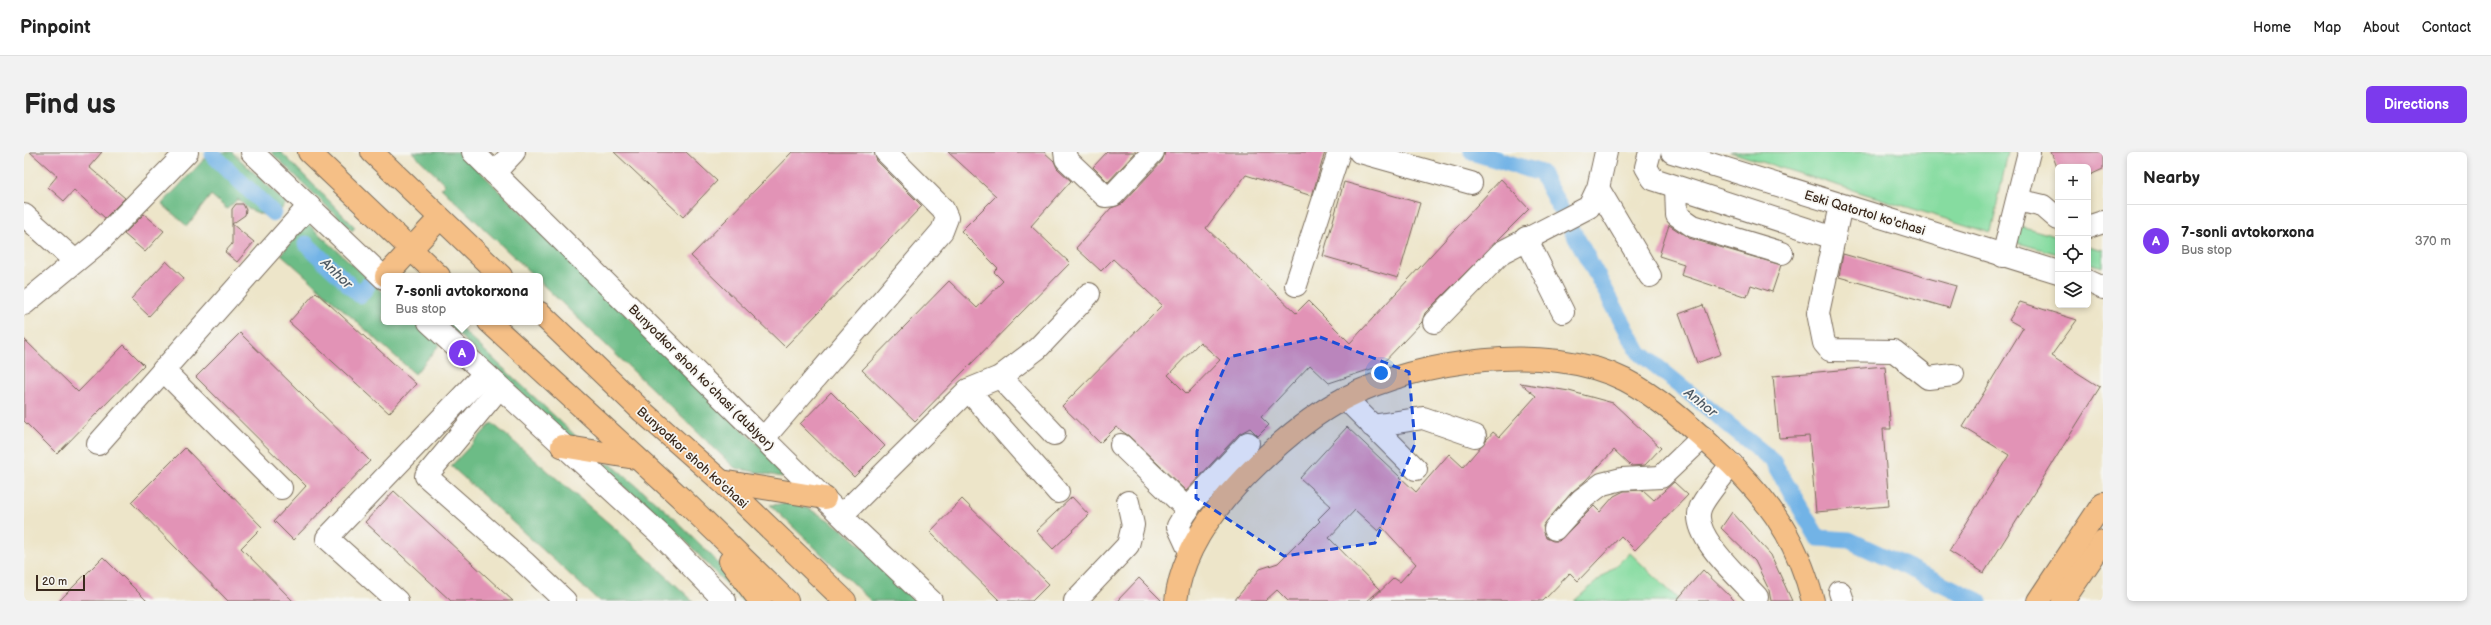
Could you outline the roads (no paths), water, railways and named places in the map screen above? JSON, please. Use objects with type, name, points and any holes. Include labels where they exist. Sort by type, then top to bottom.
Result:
[{"type":"main road","points":[[309,152],[436,273]]},
{"type":"main road","points":[[372,152],[498,273]]},
{"type":"main road","points":[[389,273],[440,218]]},
{"type":"main road","name":"Bunyodkor shoh ko'chasi","points":[[543,316],[643,412],[721,481],[845,601]]},
{"type":"main road","points":[[492,325],[635,458],[681,498],[787,601]]},
{"type":"main road","points":[[1176,601],[1190,552],[1214,513],[1248,473],[1305,423],[1345,398],[1386,380],[1428,369],[1469,362],[1548,359],[1581,366],[1624,380],[1664,404],[1703,437],[1732,464],[1769,504],[1795,548],[1813,601]]},
{"type":"main road","points":[[562,446],[635,458]]},
{"type":"main road","points":[[721,481],[825,498]]},
{"type":"main road","points":[[681,498],[760,601]]},
{"type":"main road","points":[[2038,601],[2103,503]]},
{"type":"main road","points":[[2063,601],[2103,542]]},
{"type":"street","points":[[24,304],[98,242],[187,152]]},
{"type":"street","points":[[252,152],[381,275]]},
{"type":"street","name":"Bunyodkor shoh koʻchasi (dublyor)","points":[[473,152],[931,601]]},
{"type":"street","points":[[494,173],[514,152]]},
{"type":"street","points":[[764,438],[942,231],[947,218],[943,209],[886,152]]},
{"type":"street","points":[[1065,152],[1066,159],[1105,196],[1113,195],[1153,152]]},
{"type":"street","points":[[1296,285],[1339,152]]},
{"type":"street","points":[[1360,152],[1471,183]]},
{"type":"street","points":[[1434,322],[1502,252],[1545,228],[1593,197],[1606,152]]},
{"type":"street","points":[[1650,152],[1646,167],[1653,179],[1834,238]]},
{"type":"street","name":"Eski Qatortol ko'chasi","points":[[1672,152],[2055,271]]},
{"type":"street","points":[[2003,256],[2018,200],[2028,152]]},
{"type":"street","points":[[1676,187],[1677,215],[1693,226],[1782,253]]},
{"type":"street","points":[[1593,197],[1650,276]]},
{"type":"street","points":[[2018,200],[2044,206],[2055,216]]},
{"type":"street","points":[[1842,205],[1818,313],[1824,343],[1830,350],[1894,351],[1928,378],[1953,375]]},
{"type":"street","points":[[98,444],[309,206]]},
{"type":"street","points":[[24,215],[75,262]]},
{"type":"street","points":[[2091,226],[2103,222]]},
{"type":"street","points":[[1526,238],[1563,312]]},
{"type":"street","points":[[842,515],[968,390],[1000,377],[1038,348],[1089,294]]},
{"type":"street","points":[[432,325],[491,381],[662,536],[725,601]]},
{"type":"street","points":[[163,370],[281,488]]},
{"type":"street","points":[[1000,377],[1054,434]]},
{"type":"street","points":[[397,601],[327,538],[491,381]]},
{"type":"street","points":[[491,381],[426,476],[524,562],[565,601]]},
{"type":"street","points":[[968,390],[1058,492]]},
{"type":"street","points":[[1345,398],[1416,469]]},
{"type":"street","points":[[1372,426],[1424,418],[1475,436]]},
{"type":"street","points":[[1555,529],[1581,500],[1602,484],[1622,479],[1660,476],[1703,437]]},
{"type":"street","points":[[1190,552],[1178,526],[1188,510],[1248,443]]},
{"type":"street","points":[[1121,445],[1188,510]]},
{"type":"street","points":[[1732,464],[1700,509],[1700,524],[1707,541],[1757,597]]},
{"type":"street","points":[[1075,601],[1128,545],[1133,525],[1128,502]]},
{"type":"waterway","name":"Anhor","points":[[1472,152],[1541,173],[1639,352],[1772,460],[1818,538],[1849,540],[1979,601]]},
{"type":"waterway","name":"Anhor","points":[[213,155],[273,213]]},
{"type":"waterway","name":"Anhor","points":[[306,244],[360,295],[367,286]]},
{"type":"place","name":"7-sonli avtokorxona","points":[[462,353]]}]
